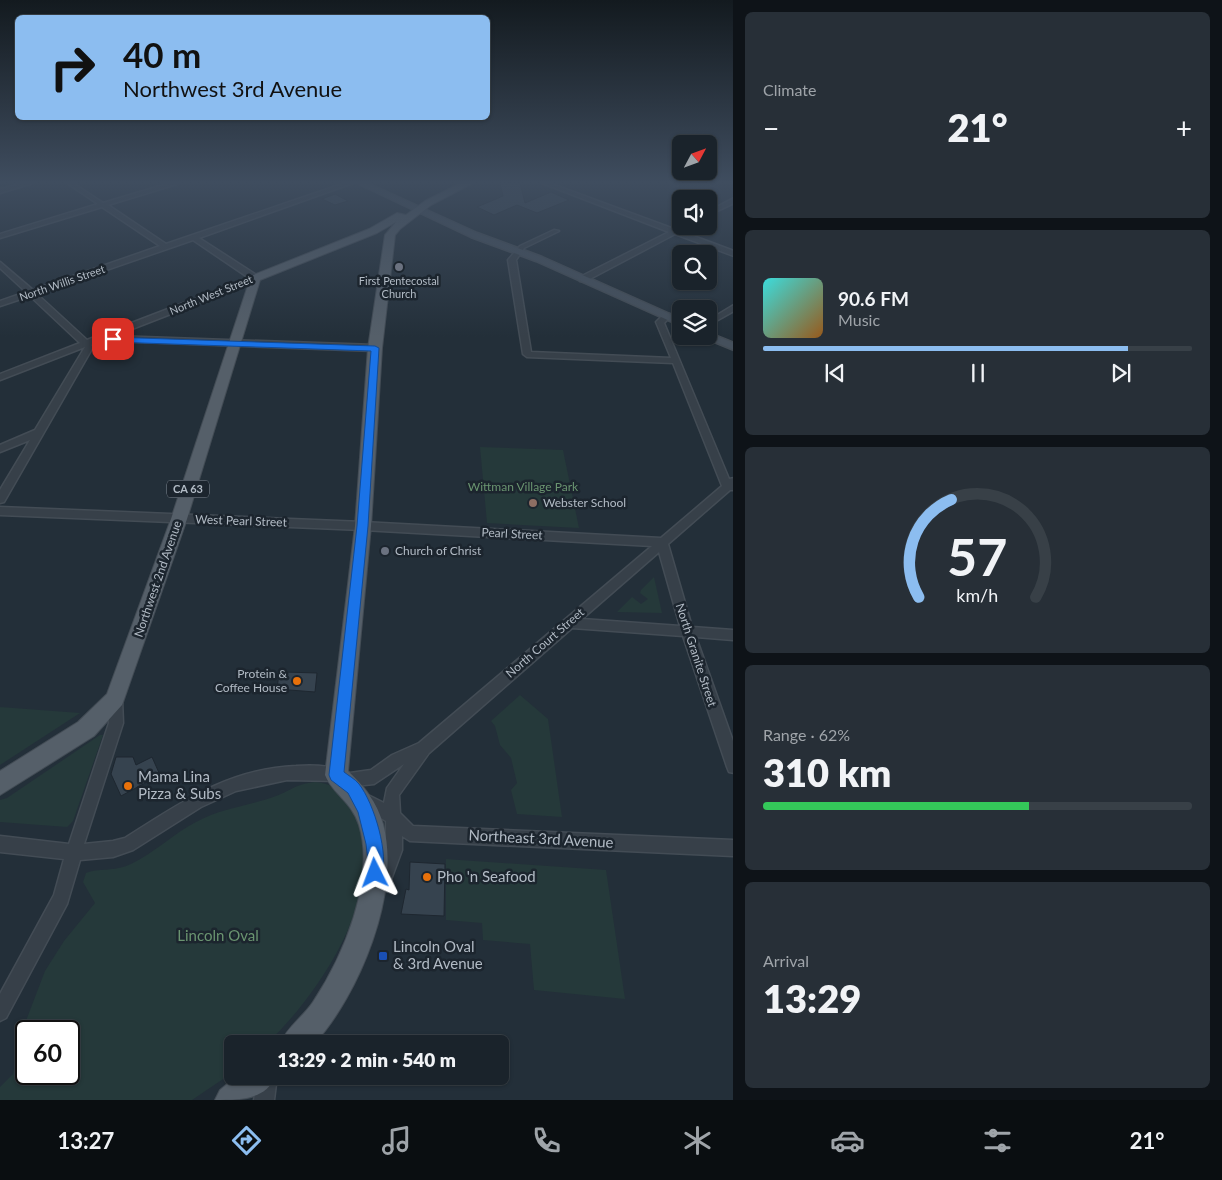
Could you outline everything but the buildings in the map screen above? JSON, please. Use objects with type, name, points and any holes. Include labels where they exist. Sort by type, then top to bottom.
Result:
[{"type":"main road","name":"North West Street","points":[[256,278],[365,234]]},
{"type":"main road","points":[[473,234],[518,251],[672,318]]},
{"type":"main road","points":[[302,1035],[321,1013],[353,956],[368,914],[375,873],[375,861],[368,818],[347,784],[375,348],[390,235]]},
{"type":"main road","name":"Northwest 2nd Avenue","points":[[115,699],[178,519],[256,278]]},
{"type":"main road","points":[[717,340],[733,347]]},
{"type":"main road","name":"CA 63","points":[[0,784],[86,729],[115,699]]},
{"type":"main road","points":[[230,1100],[250,1085]]},
{"type":"street","points":[[146,234],[165,247]]},
{"type":"street","name":"North Willis Street","points":[[0,304],[201,234]]},
{"type":"street","points":[[549,234],[525,245],[512,260],[527,354],[675,362]]},
{"type":"street","points":[[583,279],[670,234]]},
{"type":"street","points":[[683,235],[733,254]]},
{"type":"street","points":[[193,237],[256,278]]},
{"type":"street","points":[[0,264],[89,347],[0,499]]},
{"type":"street","name":"North West Street","points":[[0,377],[256,278]]},
{"type":"street","points":[[717,318],[733,307]]},
{"type":"street","points":[[667,316],[660,322],[675,362],[731,485]]},
{"type":"street","points":[[109,335],[113,339],[375,348]]},
{"type":"street","points":[[0,449],[37,433]]},
{"type":"street","name":"North Court Street","points":[[347,784],[374,777],[397,760],[424,748],[662,542],[731,485]]},
{"type":"street","name":"West Pearl Street","points":[[0,511],[363,526]]},
{"type":"street","name":"Pearl Street","points":[[363,526],[662,542]]},
{"type":"street","name":"North Granite Street","points":[[662,542],[688,633],[733,767]]},
{"type":"street","points":[[570,623],[733,635]]},
{"type":"street","name":"Northwest 2nd Avenue","points":[[74,851],[116,723],[115,699]]},
{"type":"street","points":[[368,914],[386,877],[394,850],[395,828],[392,816],[392,793],[424,748]]},
{"type":"street","points":[[0,844],[74,851],[114,850],[128,845],[207,795],[230,786],[296,772],[316,771],[347,784],[392,816],[410,834],[394,850]]},
{"type":"street","name":"Northeast 3rd Avenue","points":[[410,834],[733,848]]},
{"type":"street","points":[[0,1012],[61,898],[74,851]]},
{"type":"street","points":[[264,1100],[266,1085]]},
{"type":"green space","name":"Wittman Village Park","points":[[480,447],[563,450],[579,528],[487,523]]},
{"type":"green space","points":[[654,577],[662,613],[617,612],[632,597],[641,604],[648,599],[640,593]]},
{"type":"green space","points":[[520,695],[548,719],[562,817],[517,814],[511,790],[517,783],[511,758],[500,745],[495,726],[491,721]]},
{"type":"green space","points":[[0,707],[80,713],[0,765]]},
{"type":"green space","points":[[100,735],[103,735],[73,821],[67,827],[0,822],[0,800],[7,798]]},
{"type":"green space","name":"Lincoln Oval","points":[[315,782],[334,787],[342,793],[352,809],[363,838],[365,869],[358,902],[345,935],[328,968],[287,1023],[275,1035],[224,1035],[224,1078],[192,1100],[0,1100],[0,1087],[13,1074],[15,1062],[15,1085],[80,1085],[80,1020],[26,1020],[45,971],[64,941],[95,903],[83,882],[86,873],[131,864],[206,817],[281,794],[299,786]]},
{"type":"green space","points":[[446,859],[606,870],[625,999],[534,990],[530,944],[483,940],[482,923],[446,920]]},
{"type":"place","name":"First Pentecostal Church","points":[[399,267]]},
{"type":"place","name":"Webster School","points":[[533,503]]},
{"type":"place","name":"Church of Christ","points":[[385,551]]},
{"type":"place","name":"Protein & Coffee House","points":[[297,681]]},
{"type":"place","name":"Mama Lina Pizza & Subs","points":[[128,786]]},
{"type":"place","name":"Pho 'n Seafood","points":[[427,877]]},
{"type":"place","name":"Lincoln Oval & 3rd Avenue","points":[[383,956]]},
{"type":"route","points":[[113,339],[375,348],[363,526],[336,775],[353,788],[365,809],[374,844],[375,873]]}]
